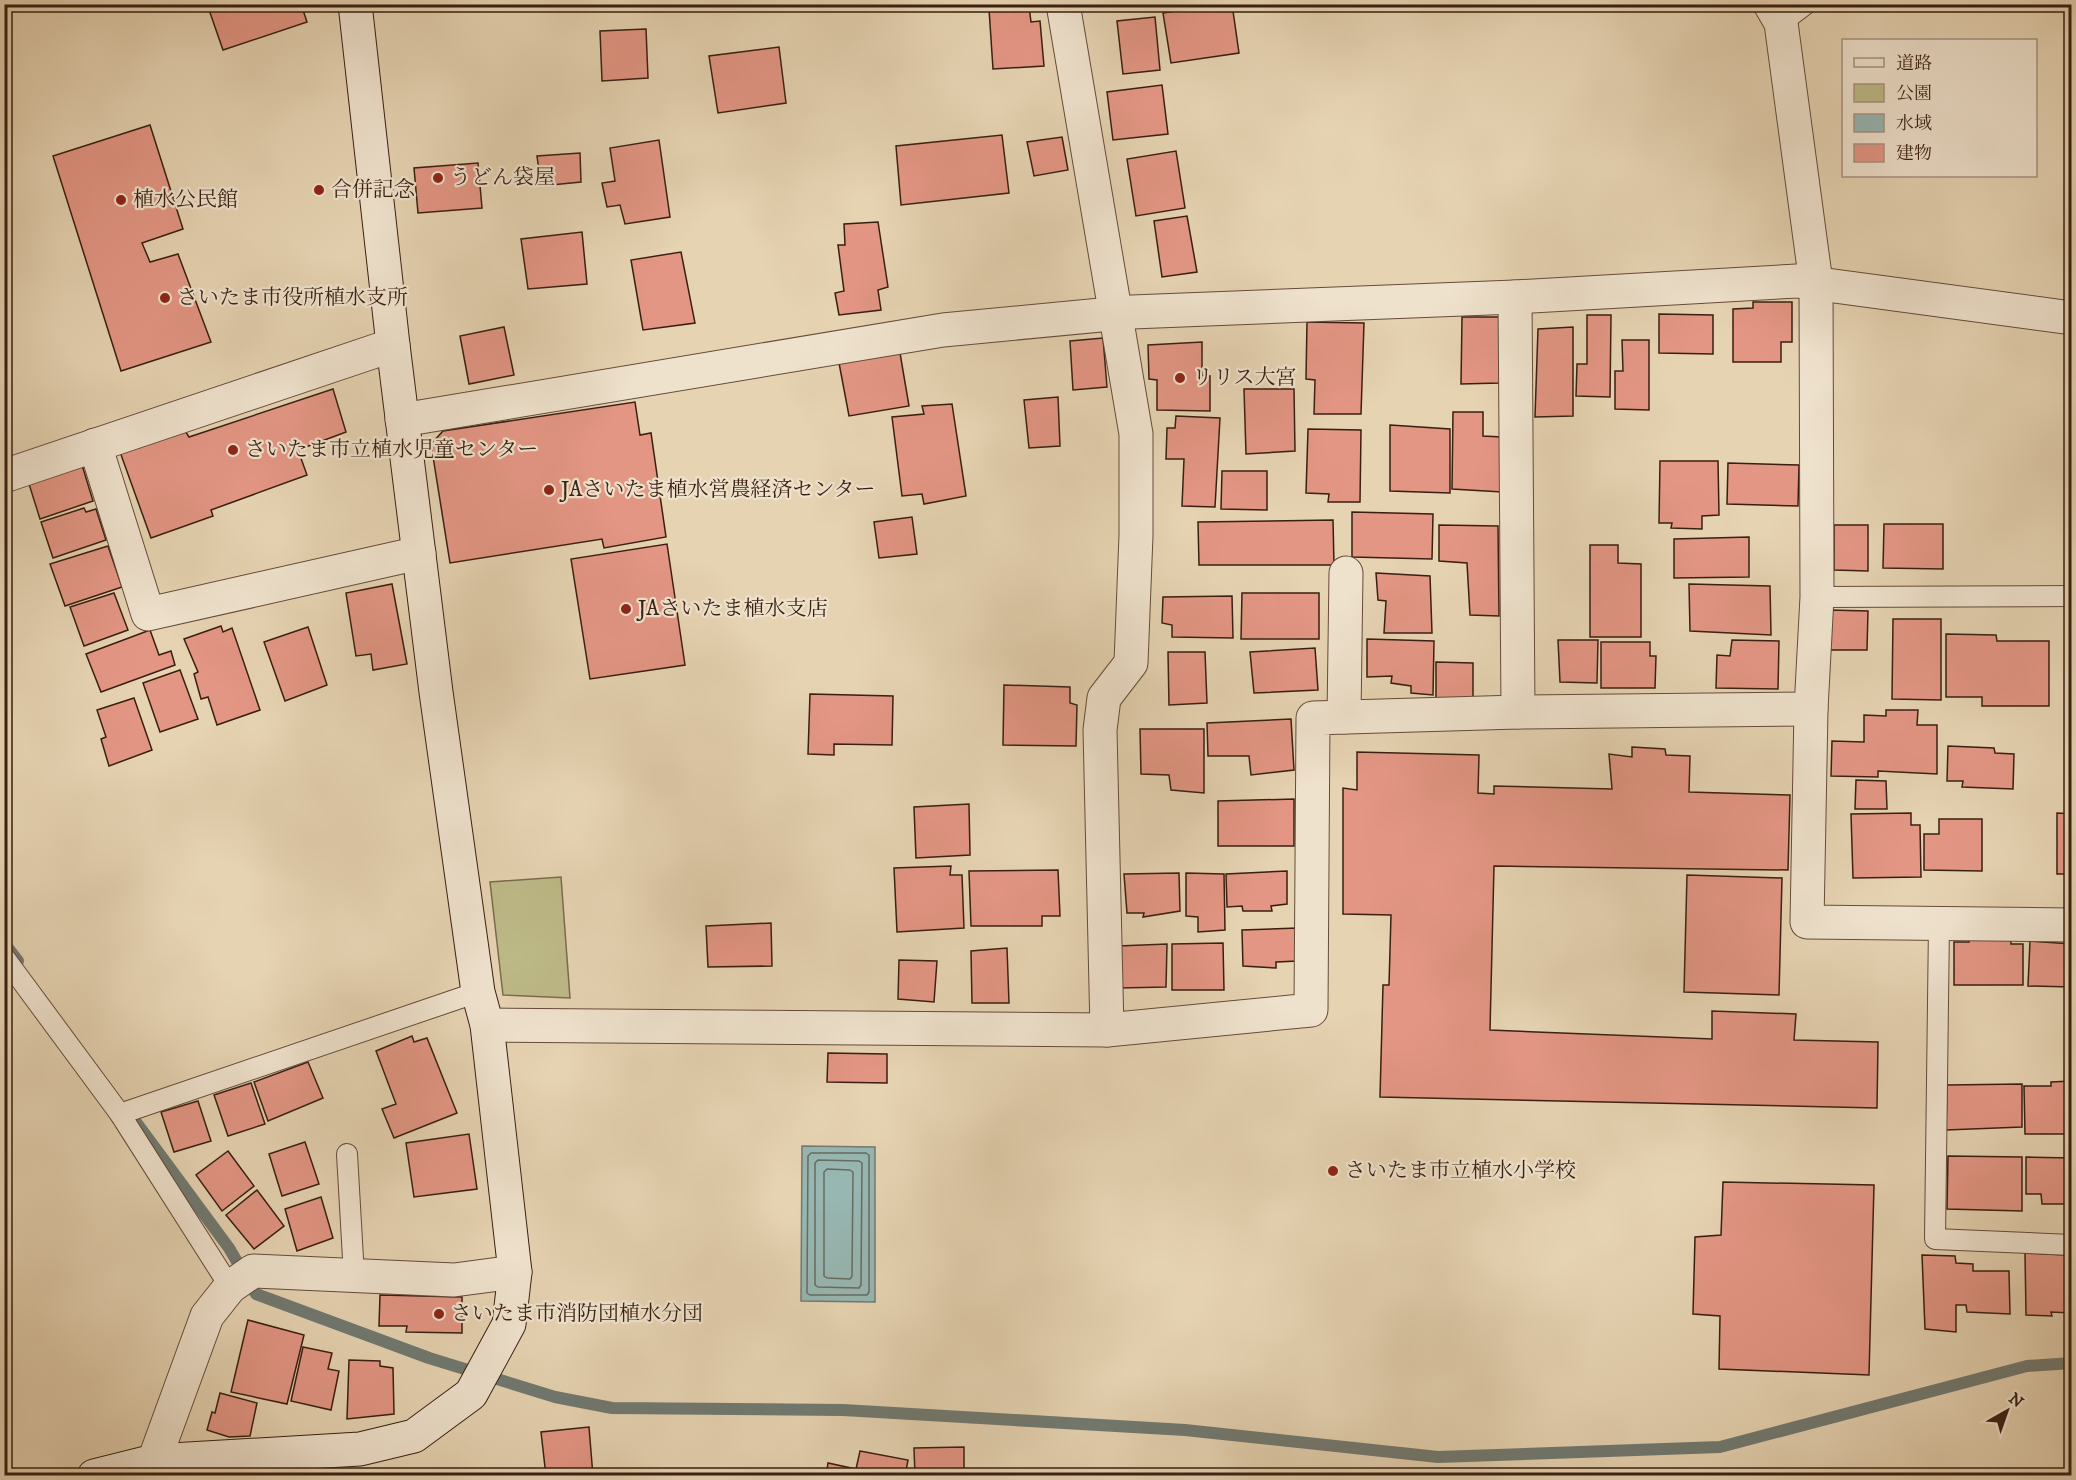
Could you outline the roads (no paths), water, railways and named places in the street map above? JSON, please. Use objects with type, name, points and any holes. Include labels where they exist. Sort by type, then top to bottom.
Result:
[{"type":"street","points":[[94,1476],[168,1465],[360,1449],[414,1436],[471,1394],[509,1324],[515,1272],[487,1024],[478,992],[436,692],[393,345],[355,4]]},
{"type":"street","points":[[1063,4],[1136,434],[1136,535],[1131,663],[1104,698],[1100,730],[1107,1030]]},
{"type":"street","points":[[1786,11],[1816,283],[1817,597],[1811,709],[1807,922],[2072,925]]},
{"type":"street","points":[[402,420],[943,330],[1117,314],[1515,297],[1797,281],[2072,318]]},
{"type":"street","points":[[1515,297],[1518,712]]},
{"type":"street","points":[[4,476],[393,345]]},
{"type":"street","points":[[96,445],[148,614],[418,552]]},
{"type":"street","points":[[1344,717],[1346,573]]},
{"type":"street","points":[[487,1024],[1107,1030],[1311,1010],[1313,718],[1518,712],[1811,709]]},
{"type":"street","points":[[168,1465],[207,1316],[230,1287],[253,1271],[454,1280],[515,1272]]},
{"type":"lane","points":[[1817,597],[2072,596]]},
{"type":"lane","points":[[1939,924],[1935,1239],[2072,1245]]},
{"type":"lane","points":[[4,957],[120,1114],[230,1287]]},
{"type":"lane","points":[[120,1114],[478,992]]},
{"type":"lane","points":[[347,1154],[354,1276]]},
{"type":"water","points":[[802,1146],[875,1147],[875,1302],[801,1301]]},
{"type":"waterway","points":[[4,943],[18,961]]},
{"type":"waterway","points":[[133,1118],[229,1248],[256,1294],[429,1358],[555,1397],[612,1408],[843,1410],[1185,1430],[1438,1457],[1720,1447],[2027,1366],[2072,1363]]},
{"type":"place","name":"うどん袋屋","points":[[438,178]]},
{"type":"place","name":"合併記念","points":[[319,190]]},
{"type":"place","name":"植水公民館","points":[[121,200]]},
{"type":"place","name":"さいたま市役所植水支所","points":[[165,298]]},
{"type":"place","name":"リリス大宮","points":[[1180,378]]},
{"type":"place","name":"さいたま市立植水児童センター","points":[[233,450]]},
{"type":"place","name":"JAさいたま植水営農経済センター","points":[[549,490]]},
{"type":"place","name":"JAさいたま植水支店","points":[[626,609]]},
{"type":"place","name":"さいたま市立植水小学校","points":[[1333,1171]]},
{"type":"place","name":"さいたま市消防団植水分団","points":[[439,1314]]}]
